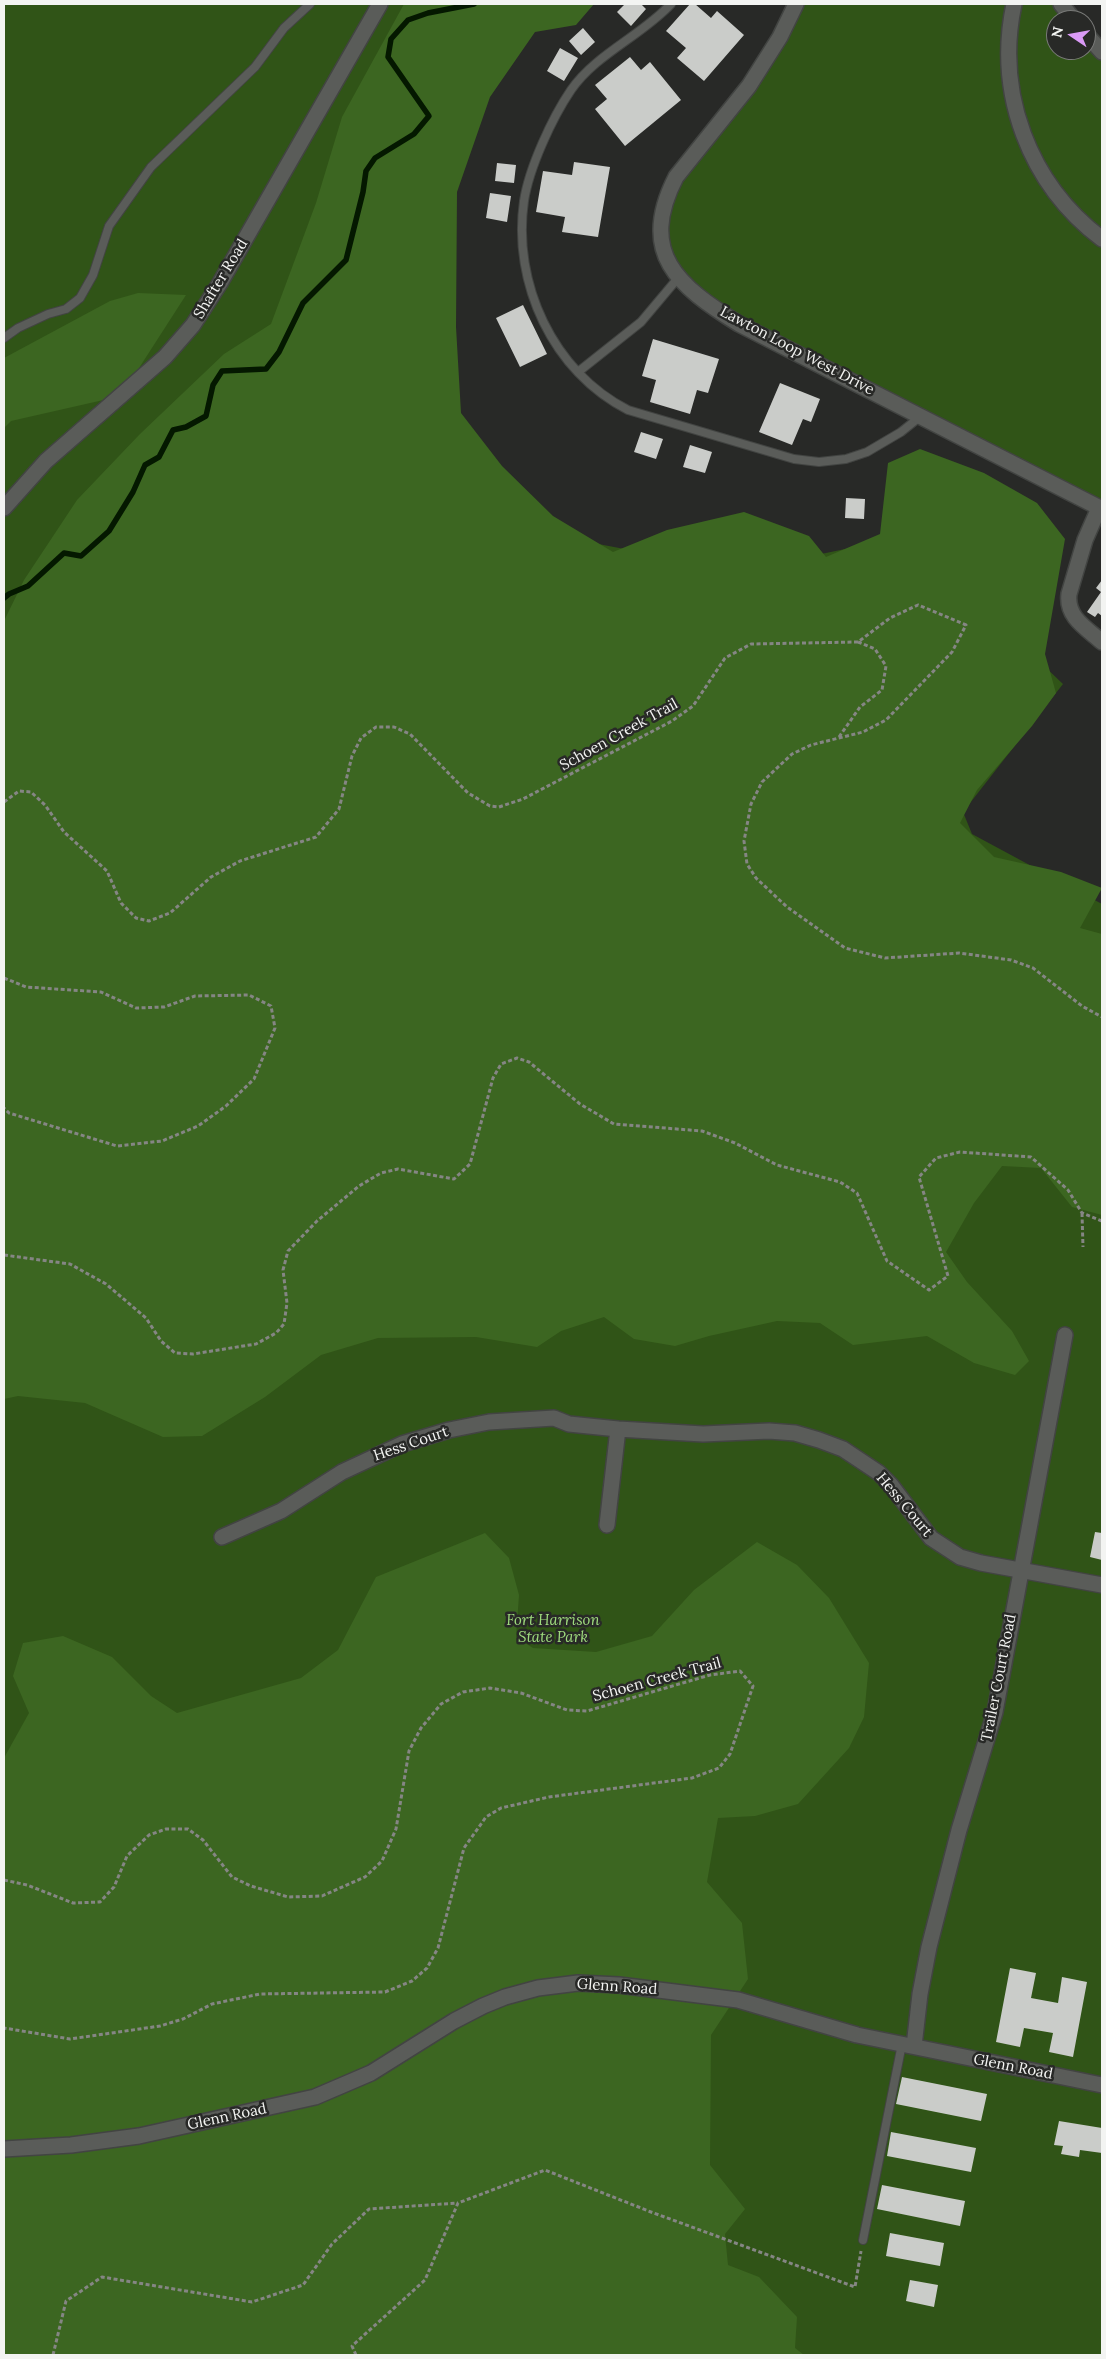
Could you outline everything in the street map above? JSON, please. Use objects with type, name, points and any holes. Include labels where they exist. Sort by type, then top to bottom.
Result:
[{"type":"street","name":"Shafter Road","points":[[4,508],[46,461],[148,374],[193,325],[220,282],[380,4]]},
{"type":"street","name":"Lawton Loop West Drive","points":[[796,4],[780,37],[749,86],[676,177],[667,194],[661,220],[661,237],[670,265],[689,290],[739,324],[1101,508],[1085,540],[1068,603],[1079,622],[1102,642]]},
{"type":"street","points":[[1014,4],[1008,41],[1009,75],[1013,100],[1024,140],[1052,191],[1069,210],[1102,240]]},
{"type":"street","name":"Trailer Court Road","points":[[908,2045],[929,1947],[959,1830],[991,1731],[1065,1335]]},
{"type":"street","name":"Hess Court","points":[[222,1537],[281,1511],[342,1472],[372,1457],[441,1432],[489,1422],[554,1418],[569,1424],[618,1429],[703,1434],[779,1432],[804,1435],[828,1443],[858,1458],[879,1473],[907,1505],[922,1527],[943,1547],[974,1561],[1102,1585]]},
{"type":"street","points":[[607,1525],[618,1429]]},
{"type":"street","name":"Glenn Road","points":[[4,2150],[71,2145],[139,2136],[315,2097],[348,2084],[371,2072],[454,2021],[483,2006],[522,1992],[562,1985],[611,1984],[751,2003],[857,2035],[1102,2085]]},
{"type":"lane","points":[[4,338],[18,328],[48,314],[66,309],[80,298],[93,275],[109,226],[137,186],[182,135],[254,67],[284,28],[310,4]]},
{"type":"lane","points":[[670,4],[654,21],[586,71],[571,90],[538,152],[531,173],[522,223],[523,245],[528,282],[534,303],[550,336],[578,372],[605,397],[637,414],[806,461],[839,461],[866,452],[902,432],[921,416]]},
{"type":"lane","points":[[578,372],[641,322],[678,278]]},
{"type":"lane","points":[[863,2240],[908,2045]]},
{"type":"path","points":[[838,738],[860,707],[882,690],[886,666],[875,650],[858,642],[890,618],[918,605],[966,625],[952,652],[886,720],[863,732],[811,745],[792,754],[762,782],[751,804],[744,841],[747,864],[756,878],[787,907],[845,948],[885,958],[960,953],[1011,960],[1033,968],[1082,1006],[1102,1017]]},
{"type":"path","name":"Schoen Creek Trail","points":[[4,802],[19,791],[30,792],[45,805],[64,832],[108,871],[121,903],[136,918],[149,921],[170,913],[211,877],[240,861],[316,837],[339,809],[352,756],[361,738],[376,726],[394,727],[410,734],[468,793],[490,806],[499,807],[523,799],[672,721],[693,706],[725,658],[751,644],[858,642]]},
{"type":"path","points":[[4,978],[26,987],[100,992],[136,1008],[164,1007],[195,996],[248,995],[271,1006],[275,1028],[254,1079],[226,1106],[198,1126],[162,1141],[117,1146],[9,1113],[4,1108]]},
{"type":"path","points":[[4,1256],[70,1264],[106,1284],[146,1318],[161,1341],[175,1353],[193,1354],[256,1344],[276,1333],[284,1324],[287,1303],[283,1270],[288,1251],[317,1221],[359,1186],[381,1173],[398,1169],[454,1179],[470,1164],[493,1078],[502,1064],[517,1058],[529,1062],[580,1104],[614,1124],[702,1131],[735,1143],[777,1165],[840,1182],[857,1193],[887,1261],[929,1290],[948,1276],[919,1177],[936,1158],[960,1152],[1031,1157],[1068,1190],[1082,1213],[1083,1247]]},
{"type":"path","points":[[1082,1213],[1102,1222]]},
{"type":"path","name":"Schoen Creek Trail","points":[[4,1880],[27,1885],[72,1903],[100,1902],[114,1887],[128,1856],[149,1835],[166,1829],[188,1830],[203,1840],[232,1877],[251,1886],[288,1898],[322,1896],[365,1877],[382,1861],[396,1829],[409,1751],[421,1728],[441,1704],[462,1692],[490,1688],[521,1693],[567,1710],[588,1710],[710,1675],[740,1671],[753,1686],[730,1754],[719,1768],[692,1778],[549,1797],[501,1808],[486,1818],[464,1848],[438,1948],[427,1968],[412,1981],[386,1992],[260,1994],[212,2004],[184,2019],[160,2026],[70,2039],[4,2028]]},
{"type":"path","points":[[53,2355],[66,2301],[102,2277],[252,2302],[303,2285],[332,2244],[369,2209],[458,2203],[545,2170],[651,2212],[855,2286],[863,2240]]},
{"type":"path","points":[[356,2355],[352,2346],[425,2280],[458,2203]]},
{"type":"green space","name":"Fort Harrison State Park","points":[[4,4],[510,4],[398,233],[474,468],[588,542],[739,571],[908,536],[1063,684],[963,812],[972,834],[1102,904],[1102,2355],[4,2355]]},
{"type":"green space","points":[[404,4],[594,4],[576,25],[535,32],[490,97],[457,192],[456,327],[461,413],[502,466],[553,516],[613,552],[667,530],[744,512],[809,536],[826,557],[880,534],[888,463],[920,449],[984,473],[1037,503],[1065,539],[1045,654],[1056,693],[1032,726],[977,790],[960,823],[994,857],[1061,872],[1102,888],[1080,928],[1102,934],[1102,1215],[1072,1207],[1041,1168],[1002,1166],[974,1203],[946,1252],[967,1282],[1012,1331],[1029,1361],[1015,1375],[974,1363],[927,1336],[853,1345],[820,1323],[777,1321],[709,1336],[675,1346],[634,1339],[604,1317],[561,1331],[537,1347],[476,1337],[378,1338],[321,1355],[265,1397],[202,1436],[163,1437],[85,1403],[18,1396],[4,1399],[4,621],[24,580],[77,500],[140,434],[224,354],[271,324],[316,203],[342,117]]},
{"type":"green space","points":[[796,4],[1061,4],[1066,10],[1046,10],[1046,60],[1096,60],[1096,45],[1102,52],[1102,509],[706,302],[663,247],[667,194],[732,106]]},
{"type":"green space","points":[[138,293],[186,295],[121,396],[11,421],[4,428],[4,358],[110,301]]},
{"type":"green space","points":[[485,1533],[509,1558],[519,1595],[516,1637],[533,1648],[596,1652],[652,1636],[694,1590],[757,1542],[797,1565],[829,1598],[869,1663],[864,1717],[849,1748],[798,1804],[755,1816],[718,1818],[707,1882],[742,1923],[748,1979],[711,2035],[710,2165],[745,2209],[725,2234],[728,2265],[759,2277],[797,2317],[795,2348],[804,2355],[4,2355],[4,1758],[29,1713],[13,1676],[23,1643],[63,1636],[112,1657],[151,1696],[177,1713],[301,1678],[338,1650],[376,1577]]},
{"type":"building","points":[[625,4],[641,4],[646,9],[631,26],[617,12]]},
{"type":"building","points":[[690,4],[695,4],[711,18],[717,11],[744,35],[704,81],[677,58],[686,48],[666,31]]},
{"type":"building","points":[[583,28],[595,42],[581,55],[569,41]]},
{"type":"building","points":[[560,48],[578,58],[564,81],[547,71]]},
{"type":"building","points":[[630,57],[641,70],[650,62],[681,100],[625,146],[595,109],[607,99],[595,85]]},
{"type":"building","points":[[574,162],[610,167],[598,237],[562,232],[565,217],[536,212],[543,171],[572,175]]},
{"type":"building","points":[[497,163],[516,165],[514,183],[495,181]]},
{"type":"building","points":[[490,193],[511,196],[507,222],[486,218]]},
{"type":"building","points":[[523,305],[547,354],[520,367],[496,318]]},
{"type":"building","points":[[653,339],[719,359],[708,393],[697,390],[690,414],[650,402],[656,380],[642,376]]},
{"type":"building","points":[[780,383],[820,399],[811,422],[803,419],[792,445],[759,432]]},
{"type":"building","points":[[641,432],[663,439],[656,459],[634,452]]},
{"type":"building","points":[[690,445],[712,452],[705,473],[683,467]]},
{"type":"building","points":[[846,498],[865,499],[864,519],[845,518]]},
{"type":"building","points":[[1102,580],[1102,616],[1098,613],[1095,617],[1087,612],[1101,592],[1096,588]]},
{"type":"building","points":[[1095,1532],[1102,1533],[1102,1560],[1090,1557]]},
{"type":"building","points":[[1010,1968],[1036,1973],[1031,1998],[1058,2003],[1062,1977],[1087,1982],[1073,2057],[1049,2052],[1053,2033],[1024,2028],[1020,2047],[996,2042]]},
{"type":"building","points":[[902,2077],[987,2094],[981,2121],[896,2104]]},
{"type":"building","points":[[1059,2121],[1102,2128],[1102,2153],[1080,2150],[1079,2157],[1061,2154],[1063,2146],[1054,2145]]},
{"type":"building","points":[[891,2132],[976,2148],[971,2172],[887,2156]]},
{"type":"building","points":[[882,2185],[965,2201],[960,2226],[877,2209]]},
{"type":"building","points":[[890,2233],[944,2243],[940,2266],[886,2256]]},
{"type":"building","points":[[910,2280],[938,2285],[934,2307],[906,2301]]},
{"type":"waterway","points":[[4,598],[28,586],[64,553],[81,556],[109,531],[133,492],[145,465],[159,457],[173,430],[186,427],[206,416],[213,385],[222,371],[266,369],[279,352],[303,303],[346,260],[363,192],[366,171],[375,158],[414,134],[429,116],[388,57],[391,39],[408,20],[428,13],[474,4]]}]
